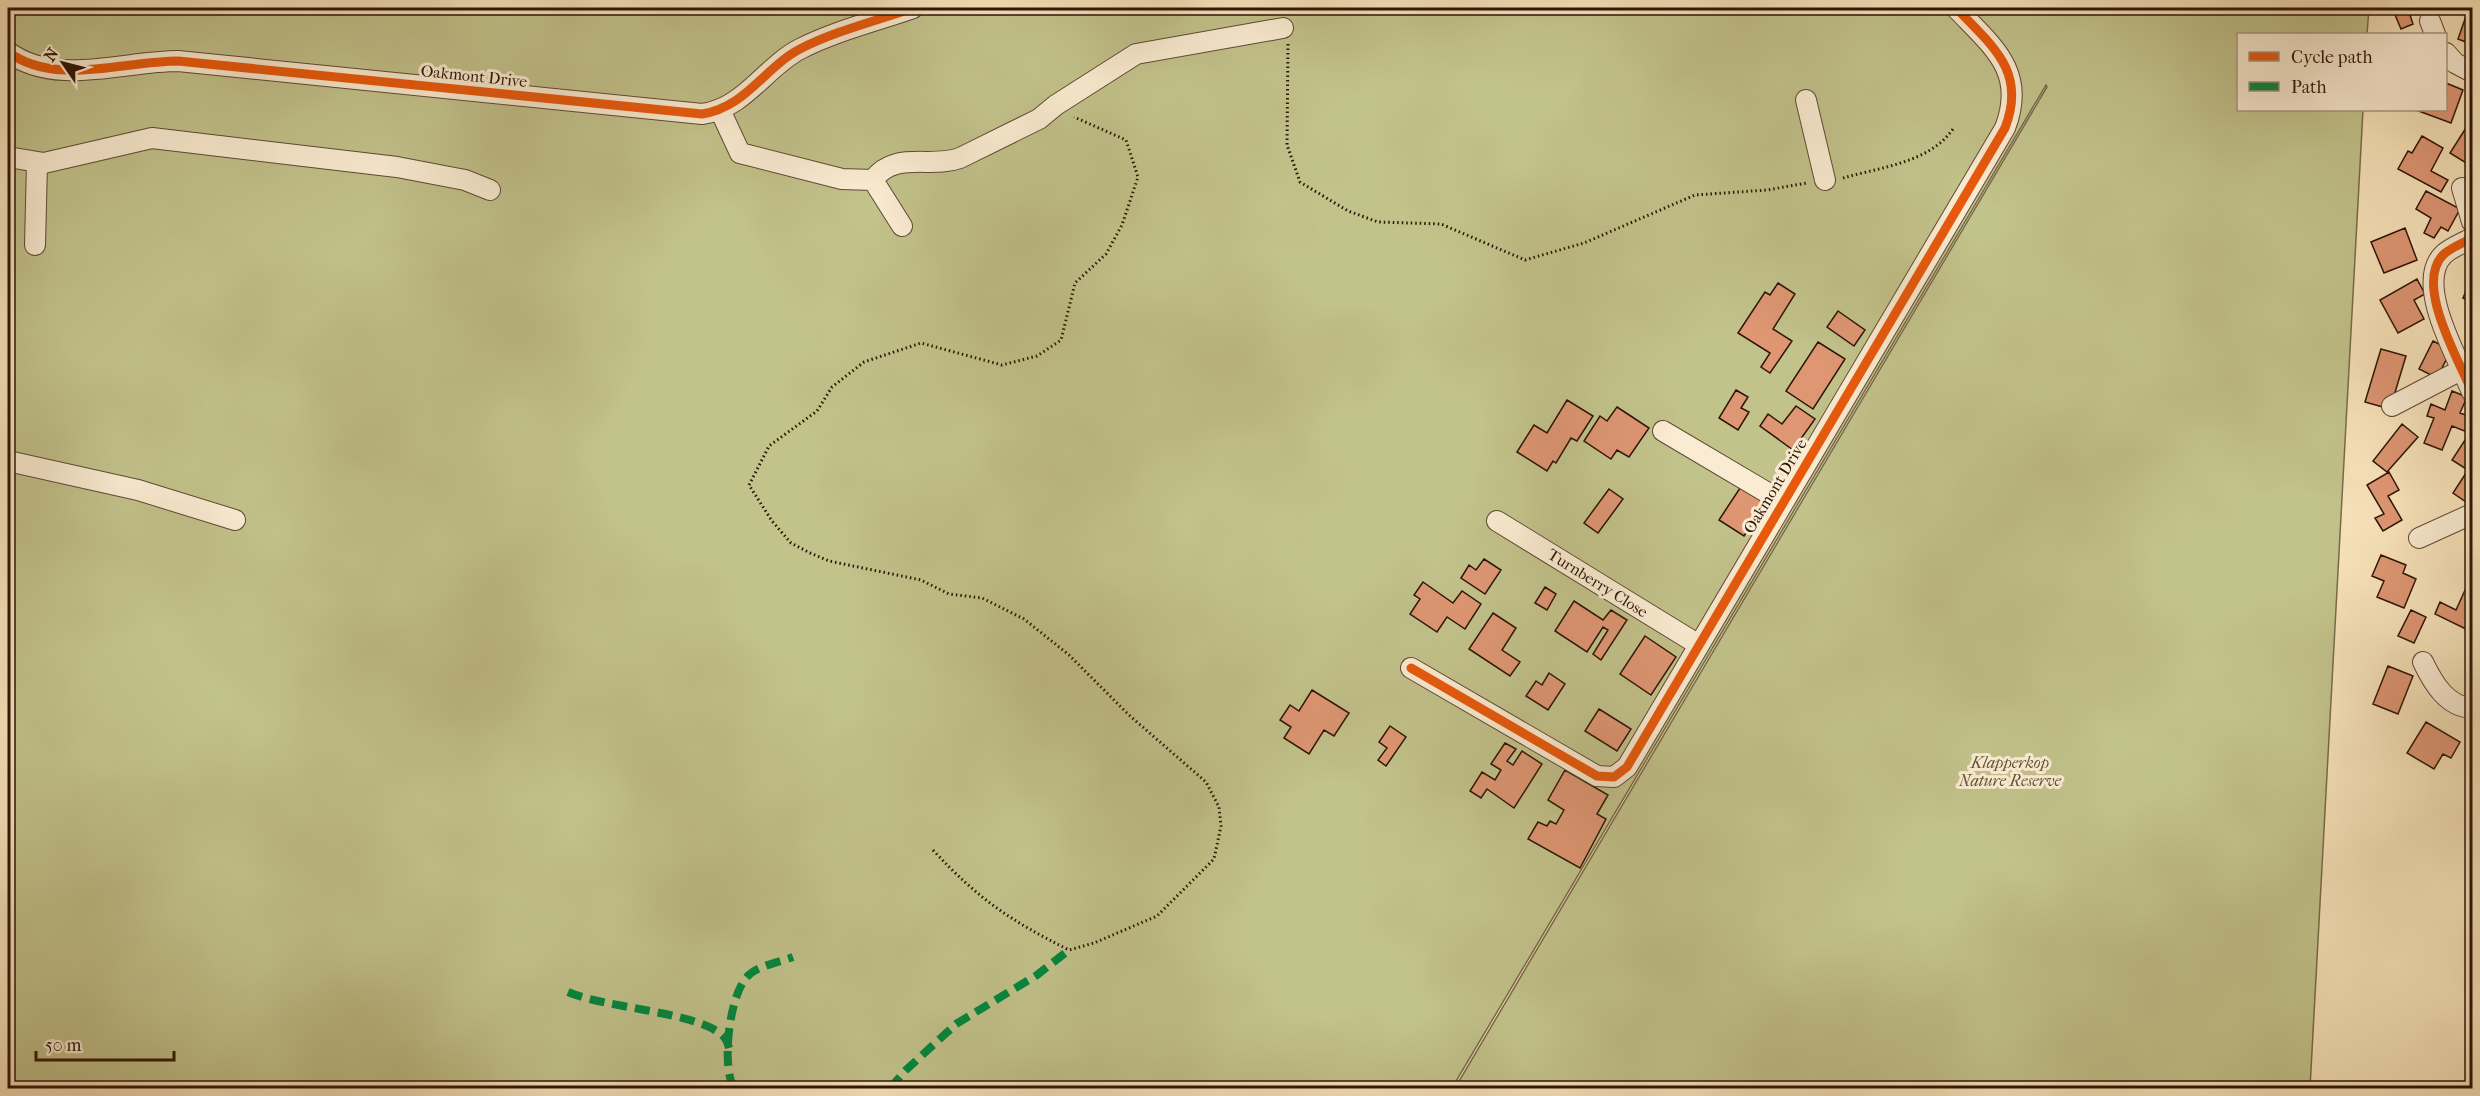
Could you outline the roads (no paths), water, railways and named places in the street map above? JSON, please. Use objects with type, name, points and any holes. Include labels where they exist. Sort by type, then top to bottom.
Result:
[{"type":"street","name":"Oakmont Drive","points":[[8,52],[40,68],[57,70],[178,61],[696,114],[720,110],[737,101],[801,48],[913,8]]},
{"type":"street","name":"Oakmont Drive","points":[[1411,668],[1592,774],[1606,778],[1619,776],[1627,767],[2005,128],[2010,114],[2013,91],[2008,70],[1999,54],[1956,8]]},
{"type":"street","points":[[873,180],[879,172],[901,161],[949,162],[1039,119],[1065,98],[1136,54],[1282,28]]},
{"type":"street","points":[[2447,55],[2472,72]]},
{"type":"street","points":[[1806,100],[1825,180]]},
{"type":"street","points":[[720,110],[737,149],[744,155],[842,179],[873,180]]},
{"type":"street","points":[[8,157],[37,163],[152,138],[397,167],[465,180],[490,190]]},
{"type":"street","points":[[35,245],[37,163]]},
{"type":"street","points":[[873,180],[902,226]]},
{"type":"street","points":[[2462,189],[2472,222]]},
{"type":"street","points":[[2472,238],[2443,255],[2435,267],[2431,286],[2435,305],[2472,390]]},
{"type":"street","points":[[2392,406],[2463,369]]},
{"type":"street","points":[[1663,431],[1783,502]]},
{"type":"street","points":[[8,461],[138,490],[235,520]]},
{"type":"street","points":[[2419,538],[2472,514]]},
{"type":"street","name":"Turnberry Close","points":[[1497,521],[1699,645]]},
{"type":"street","points":[[2423,662],[2440,691],[2463,708],[2472,708]]},
{"type":"park label","name":"Klapperkop Nature Reserve","points":[[2010,771]]}]
